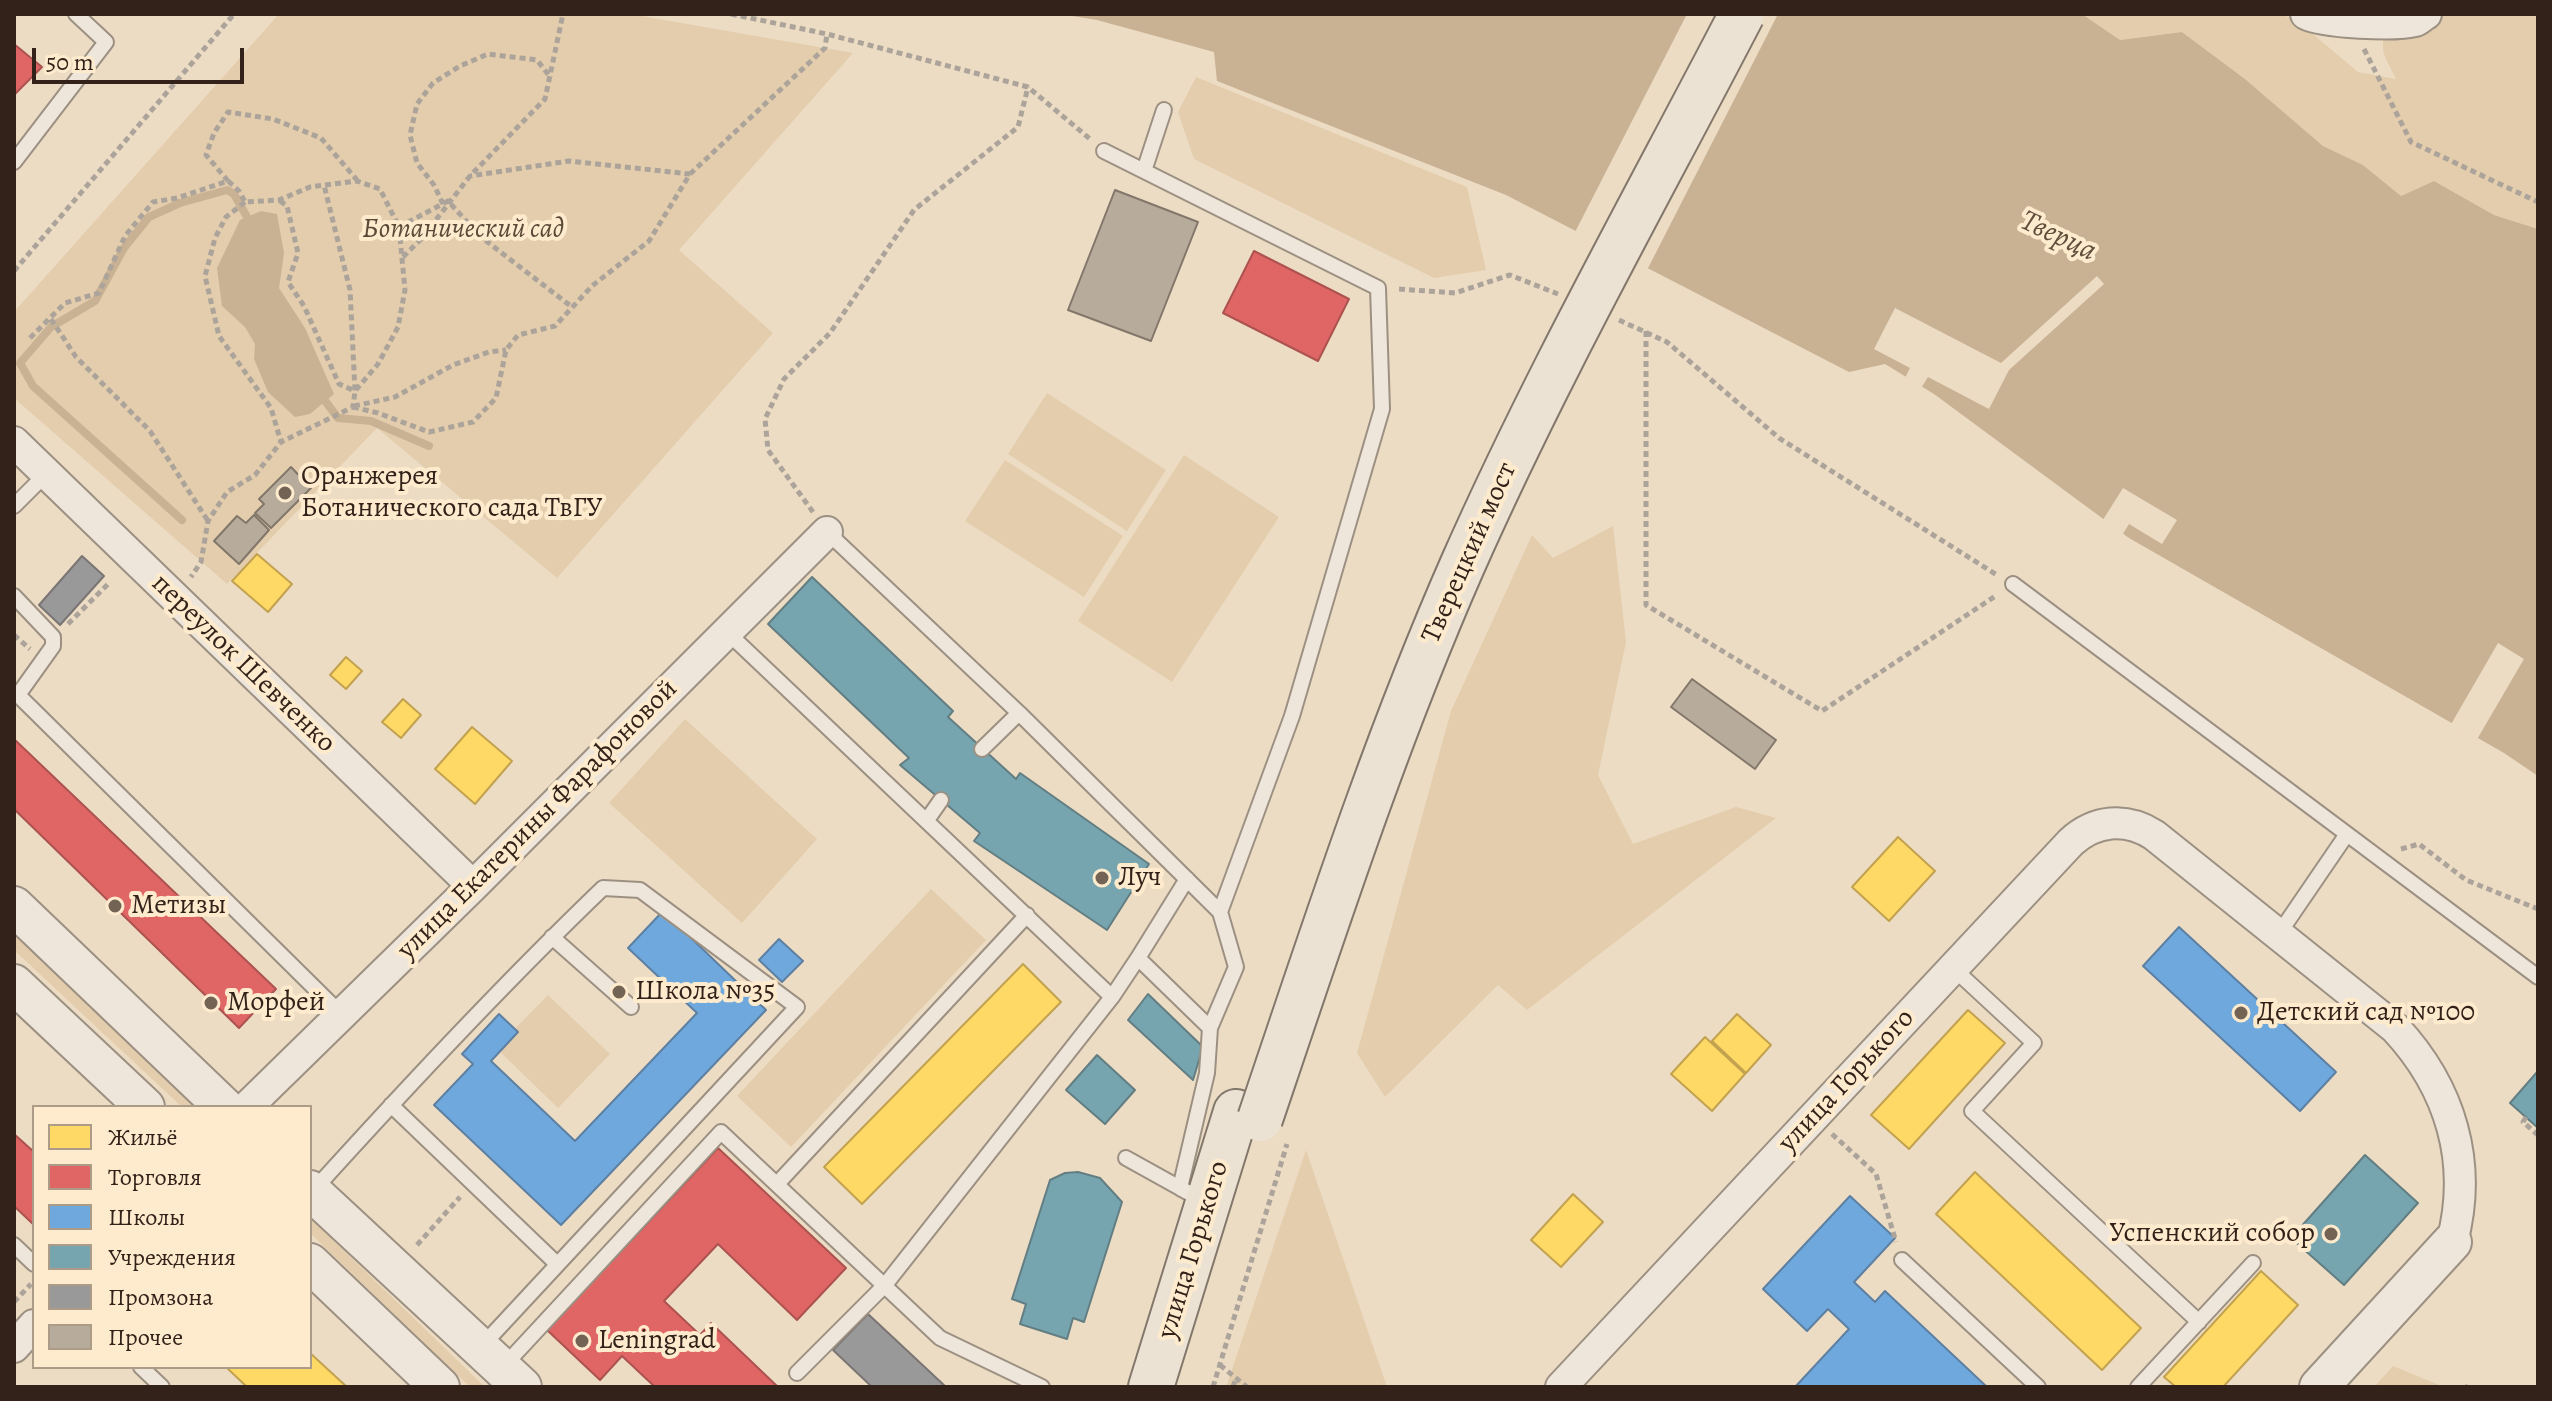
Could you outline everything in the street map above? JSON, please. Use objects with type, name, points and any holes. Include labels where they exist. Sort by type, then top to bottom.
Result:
[{"type":"main road","name":"Тверецкий мост","points":[[1261,1125],[1347,786],[1414,615],[1491,448],[1715,14]]},
{"type":"main road","name":"Тверецкий мост","points":[[1261,1125],[1378,773],[1458,575],[1531,420],[1742,14]]},
{"type":"main road","name":"улица Горького","points":[[1151,1387],[1194,1196],[1261,1125]]},
{"type":"main road","name":"улица Горького","points":[[1182,1387],[1261,1125]]},
{"type":"street","points":[[2306,14],[2315,19],[2351,23],[2415,21],[2426,14]]},
{"type":"street","name":"переулок Шевченко","points":[[14,442],[473,886]]},
{"type":"street","name":"улица Екатерины Фарафоновой","points":[[249,1105],[827,532]]},
{"type":"street","name":"улица Горького","points":[[1561,1387],[2071,842],[2099,825],[2115,822],[2132,824],[2154,835],[2395,1028],[2429,1070],[2451,1119],[2458,1154],[2461,1189],[2452,1242]]},
{"type":"street","points":[[14,906],[222,1105]]},
{"type":"street","points":[[14,984],[143,1105]]},
{"type":"street","points":[[312,1192],[501,1368]]},
{"type":"street","points":[[2319,1387],[2452,1242]]},
{"type":"street","points":[[312,1265],[440,1387]]},
{"type":"street","points":[[14,1347],[32,1327]]},
{"type":"lane","points":[[14,162],[106,42],[76,14]]},
{"type":"lane","points":[[1144,171],[1164,110]]},
{"type":"lane","points":[[1104,151],[1378,288],[1382,409],[1292,716],[1220,912]]},
{"type":"lane","points":[[14,506],[47,473]]},
{"type":"lane","points":[[827,532],[1019,713],[1220,912],[1236,967],[1210,1028],[1194,1196],[1126,1158]]},
{"type":"lane","points":[[2013,584],[2538,977]]},
{"type":"lane","points":[[14,596],[53,639],[53,646],[18,695],[342,1015]]},
{"type":"lane","points":[[727,632],[1112,997]]},
{"type":"lane","points":[[982,749],[1019,713]]},
{"type":"lane","points":[[927,820],[941,800]]},
{"type":"lane","points":[[2278,935],[2347,834]]},
{"type":"lane","points":[[797,1373],[885,1285],[1112,997],[1187,879]]},
{"type":"lane","points":[[312,1190],[552,937],[603,888],[640,890],[797,1007],[557,1264],[501,1368]]},
{"type":"lane","points":[[777,1184],[1027,915]]},
{"type":"lane","points":[[552,937],[631,1007]]},
{"type":"lane","points":[[1138,958],[1210,1028]]},
{"type":"lane","points":[[1953,968],[2034,1043],[1972,1111],[2199,1322]]},
{"type":"lane","points":[[391,1105],[557,1264]]},
{"type":"lane","points":[[501,1368],[721,1132],[940,1338],[1042,1387]]},
{"type":"lane","points":[[14,1245],[32,1262]]},
{"type":"lane","points":[[1902,1260],[2038,1387]]},
{"type":"lane","points":[[2138,1387],[2253,1263]]},
{"type":"lane","points":[[143,1369],[162,1387]]},
{"type":"path","points":[[14,271],[234,14]]},
{"type":"path","points":[[403,255],[421,239],[470,176],[545,99],[563,14]]},
{"type":"path","points":[[731,14],[827,34],[1028,87],[1104,151]]},
{"type":"path","points":[[2351,23],[2411,142],[2538,202]]},
{"type":"path","points":[[353,407],[429,432],[473,422],[496,398],[506,350],[518,335],[555,326],[592,286],[649,241],[690,174],[825,48],[827,34]]},
{"type":"path","points":[[551,78],[537,60],[488,54],[460,66],[433,83],[417,104],[410,135],[417,163],[446,203],[481,237],[572,307]]},
{"type":"path","points":[[827,532],[768,450],[765,419],[784,379],[830,333],[914,210],[1018,127],[1028,87]]},
{"type":"path","points":[[245,202],[239,191],[206,155],[214,133],[228,112],[273,119],[321,138],[357,181]]},
{"type":"path","points":[[470,176],[569,161],[690,174]]},
{"type":"path","points":[[30,338],[53,323],[65,303],[99,293],[125,236],[153,202],[177,198],[228,181]]},
{"type":"path","points":[[281,442],[271,408],[219,336],[205,276],[215,238],[226,217],[245,202],[279,200],[310,187],[357,181],[380,189],[399,227],[405,290],[398,327],[378,364],[355,391]]},
{"type":"path","points":[[324,185],[350,290],[355,391],[353,407]]},
{"type":"path","points":[[279,200],[287,206],[298,253],[288,282],[304,306],[339,384],[355,391]]},
{"type":"path","points":[[399,227],[446,203]]},
{"type":"path","points":[[1378,288],[1455,293],[1510,275],[1565,297]]},
{"type":"path","points":[[1605,314],[1646,331],[1667,342],[1779,438],[2013,584],[1822,711],[1646,605],[1646,331]]},
{"type":"path","points":[[53,323],[76,357],[150,431],[208,521]]},
{"type":"path","points":[[175,599],[201,562],[208,521],[227,492],[255,475],[281,442],[353,407],[395,397],[453,365],[489,352],[506,350]]},
{"type":"path","points":[[53,639],[109,583]]},
{"type":"path","points":[[2375,855],[2419,844],[2466,880],[2538,909]]},
{"type":"path","points":[[2526,1117],[2523,1122],[2538,1135]]},
{"type":"path","points":[[1813,1118],[1876,1174],[1902,1260]]},
{"type":"path","points":[[1213,1387],[1220,1365],[1261,1125]]},
{"type":"path","points":[[417,1245],[473,1182]]},
{"type":"path","points":[[14,1302],[32,1282]]},
{"type":"path","points":[[1220,1365],[1247,1387]]},
{"type":"path","points":[[1233,1387],[1236,1378]]},
{"type":"green space","name":"Ботанический сад","points":[[279,14],[630,14],[853,53],[679,250],[773,333],[557,578],[377,428],[227,584],[14,398],[14,312]]},
{"type":"green space","points":[[2082,14],[2283,14],[2307,29],[2358,72],[2396,79],[2383,50],[2386,29],[2419,30],[2443,14],[2538,14],[2538,229],[2494,215],[2434,181],[2401,196],[2363,165],[2323,146],[2245,79],[2182,32],[2120,40]]},
{"type":"green space","points":[[1196,77],[1467,187],[1486,270],[1434,278],[1194,159],[1178,112]]},
{"type":"green space","points":[[1047,393],[1166,470],[1127,531],[1008,454]]},
{"type":"green space","points":[[1184,455],[1279,517],[1172,682],[1078,621]]},
{"type":"green space","points":[[1005,460],[1123,536],[1084,597],[965,521]]},
{"type":"green space","points":[[1613,526],[1626,642],[1598,775],[1633,844],[1736,807],[1776,818],[1527,1010],[1498,985],[1385,1097],[1357,1053],[1451,711],[1532,535],[1553,558]]},
{"type":"green space","points":[[685,719],[817,839],[742,923],[609,803]]},
{"type":"green space","points":[[931,889],[986,940],[791,1147],[737,1096]]},
{"type":"green space","points":[[14,931],[197,1105],[180,1105],[14,950]]},
{"type":"green space","points":[[548,995],[610,1054],[558,1108],[496,1048]]},
{"type":"green space","points":[[1306,1150],[1387,1387],[1226,1387]]},
{"type":"green space","points":[[312,1220],[485,1387],[470,1387],[312,1235]]},
{"type":"green space","points":[[2393,1366],[2444,1387],[2374,1387]]},
{"type":"water","name":"Тверца","points":[[1060,14],[2082,14],[2120,40],[2182,32],[2245,79],[2323,146],[2363,165],[2401,196],[2434,181],[2494,215],[2538,229],[2538,776],[2504,753],[2129,538],[1934,394],[1885,364],[1849,372],[1506,195],[1217,81],[1214,52],[1097,20]]},
{"type":"water","points":[[261,211],[277,214],[284,253],[279,288],[305,328],[334,394],[310,414],[295,417],[268,392],[254,359],[255,344],[245,327],[222,306],[217,268],[240,220]]},
{"type":"pier","points":[[1687,14],[1778,14],[1646,272],[1574,234]]},
{"type":"pier","points":[[2097,276],[2104,284],[2009,370],[1989,409],[1928,377],[1920,390],[1904,380],[1910,368],[1874,349],[1895,308],[2001,363]]},
{"type":"pier","points":[[2123,488],[2177,520],[2162,544],[2129,524],[2121,537],[2101,523]]},
{"type":"pier","points":[[2498,643],[2524,659],[2476,741],[2450,726]]},
{"type":"building: Жильё","points":[[257,554],[292,584],[268,612],[232,581]]},
{"type":"building: Жильё","points":[[346,657],[362,671],[346,689],[330,675]]},
{"type":"building: Жильё","points":[[403,699],[421,715],[401,738],[382,722]]},
{"type":"building: Жильё","points":[[472,727],[512,761],[475,804],[435,769]]},
{"type":"building: Жильё","points":[[1898,837],[1935,871],[1889,921],[1852,887]]},
{"type":"building: Жильё","points":[[1023,964],[1061,1002],[862,1204],[824,1167]]},
{"type":"building: Жильё","points":[[1968,1010],[2005,1043],[1909,1149],[1871,1115]]},
{"type":"building: Жильё","points":[[1737,1014],[1771,1045],[1746,1073],[1712,1041]]},
{"type":"building: Жильё","points":[[1705,1037],[1745,1074],[1712,1111],[1671,1074]]},
{"type":"building: Жильё","points":[[1975,1172],[2141,1328],[2102,1370],[1936,1214]]},
{"type":"building: Жильё","points":[[1573,1194],[1603,1222],[1561,1267],[1531,1240]]},
{"type":"building: Жильё","points":[[2261,1271],[2298,1305],[2223,1387],[2176,1387],[2164,1377]]},
{"type":"building: Жильё","points":[[312,1355],[347,1387],[247,1387],[228,1369],[312,1369]]},
{"type":"building: Торговля","points":[[14,44],[42,67],[14,95]]},
{"type":"building: Торговля","points":[[1254,251],[1349,299],[1318,361],[1223,313]]},
{"type":"building: Торговля","points":[[14,739],[276,989],[239,1028],[14,809]]},
{"type":"building: Торговля","points":[[14,1134],[32,1150],[32,1223],[14,1206]]},
{"type":"building: Торговля","points":[[718,1148],[846,1268],[797,1320],[718,1244],[664,1301],[700,1335],[711,1323],[778,1387],[655,1387],[622,1356],[600,1380],[547,1330]]},
{"type":"building: Школы","points":[[663,911],[766,1010],[561,1225],[434,1105],[473,1064],[462,1054],[499,1014],[518,1032],[491,1061],[575,1141],[697,1013],[628,948]]},
{"type":"building: Школы","points":[[2179,927],[2336,1072],[2300,1111],[2143,966]]},
{"type":"building: Школы","points":[[779,939],[803,961],[782,982],[759,960]]},
{"type":"building: Школы","points":[[1850,1196],[1895,1238],[1854,1282],[1875,1302],[1885,1291],[1987,1387],[1795,1387],[1849,1329],[1828,1309],[1807,1331],[1763,1289]]},
{"type":"building: Учреждения","points":[[812,577],[953,711],[948,717],[1016,779],[1020,773],[1149,864],[1107,930],[974,841],[980,833],[900,765],[909,758],[768,624]]},
{"type":"building: Учреждения","points":[[1148,994],[1203,1047],[1193,1080],[1128,1020]]},
{"type":"building: Учреждения","points":[[1097,1055],[1135,1090],[1105,1124],[1066,1090]]},
{"type":"building: Учреждения","points":[[2538,1071],[2538,1128],[2510,1103]]},
{"type":"building: Учреждения","points":[[2365,1155],[2418,1203],[2344,1285],[2291,1238]]},
{"type":"building: Учреждения","points":[[1078,1172],[1100,1178],[1122,1202],[1084,1322],[1073,1318],[1067,1339],[1020,1324],[1026,1304],[1012,1299],[1050,1180],[1065,1173]]},
{"type":"building: Промзона","points":[[82,556],[104,576],[60,625],[39,605]]},
{"type":"building: Промзона","points":[[868,1314],[946,1387],[872,1387],[833,1350]]},
{"type":"building: Прочее","points":[[1115,190],[1198,222],[1151,341],[1068,310]]},
{"type":"building: Прочее","name":"Оранжерея Ботанического сада ТвГУ","points":[[291,467],[311,488],[271,528],[255,513],[264,504],[259,499]]},
{"type":"building: Прочее","points":[[254,515],[269,530],[239,564],[214,541],[237,516],[246,523]]},
{"type":"building: Прочее","points":[[1692,679],[1776,740],[1755,769],[1671,707]]},
{"type":"waterway","points":[[182,520],[33,386],[20,363],[51,327],[95,301],[124,248],[149,217],[180,203],[227,190],[234,194],[247,217]]},
{"type":"waterway","points":[[326,402],[338,418],[371,421],[429,446]]},
{"type":"place","name":"Оранжерея Ботанического сада ТвГУ","points":[[285,493]]},
{"type":"place","name":"Луч","points":[[1102,878]]},
{"type":"place","name":"Метизы","points":[[115,906]]},
{"type":"place","name":"Школа №35","points":[[619,992]]},
{"type":"place","name":"Морфей","points":[[211,1003]]},
{"type":"place","name":"Детский сад №100","points":[[2241,1013]]},
{"type":"place","name":"Успенский собор","points":[[2331,1234]]},
{"type":"place","name":"Leningrad","points":[[582,1341]]}]
